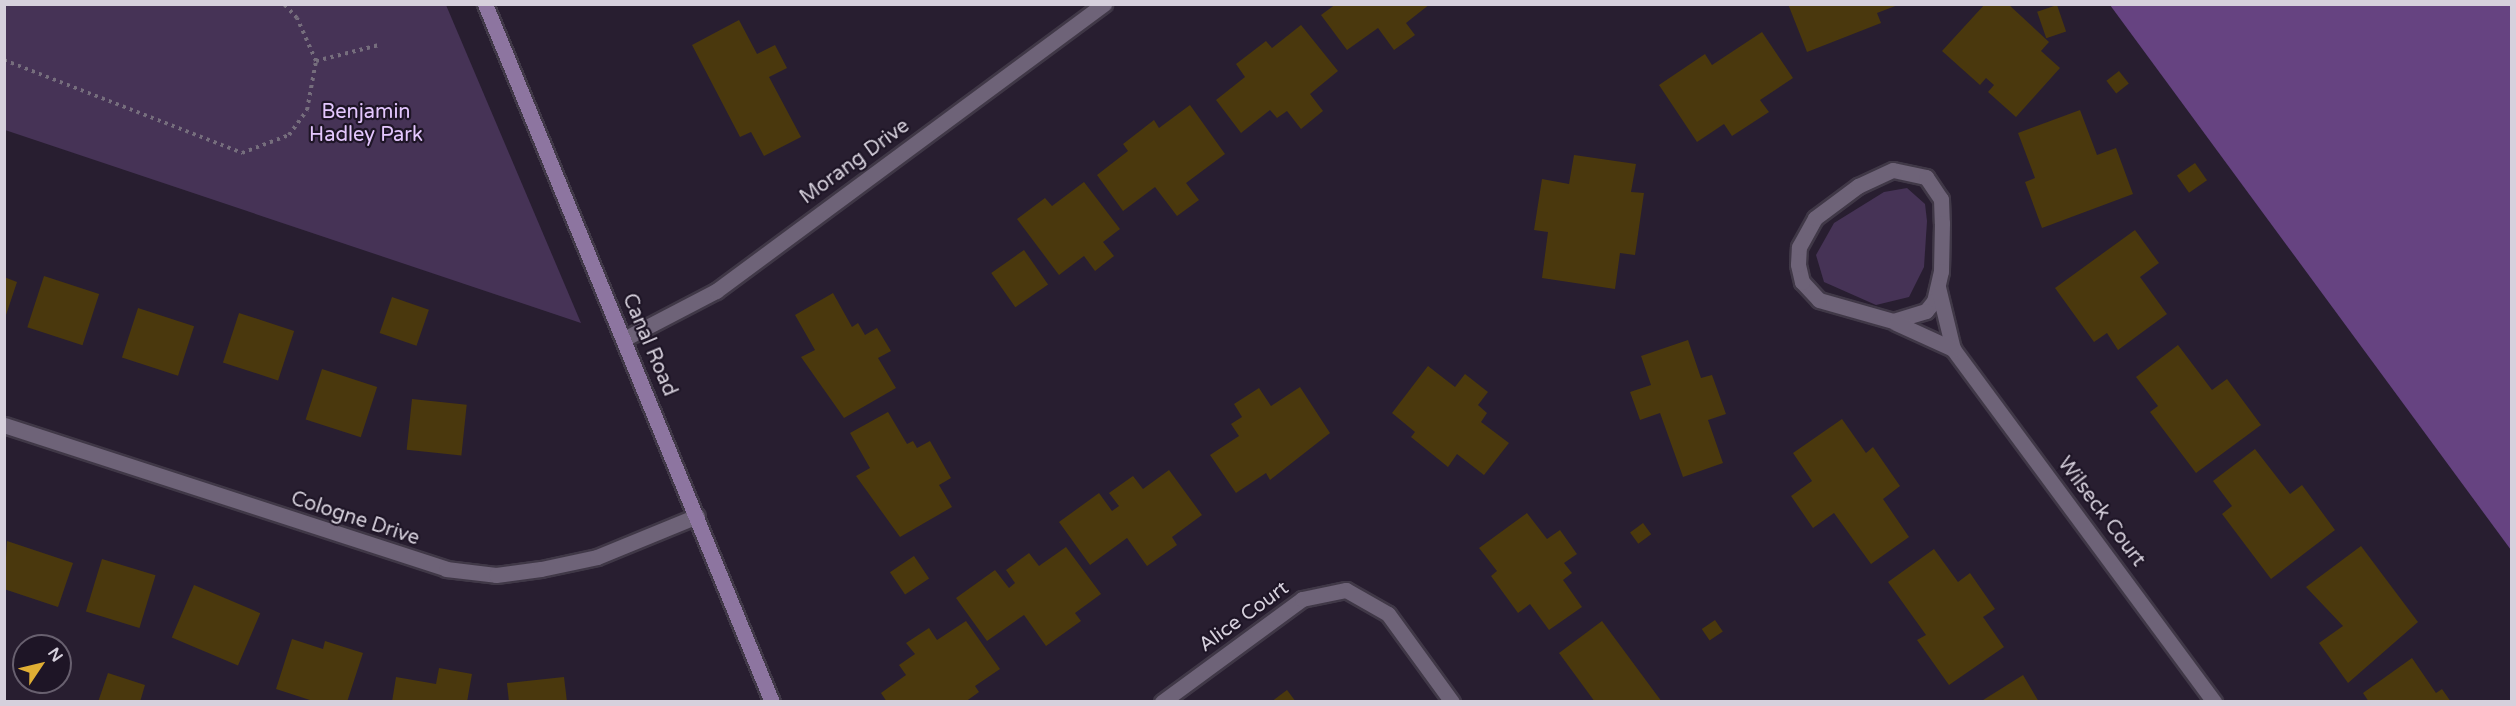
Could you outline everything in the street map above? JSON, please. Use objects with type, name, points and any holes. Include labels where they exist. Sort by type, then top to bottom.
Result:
[{"type":"street","name":"Canal Road","points":[[485,4],[772,702]]},
{"type":"street","name":"Morang Drive","points":[[624,339],[716,291],[1104,4]]},
{"type":"street","name":"Wilseck Court","points":[[1953,349],[1938,287],[1941,199],[1926,177],[1893,170],[1840,199],[1815,218],[1799,247],[1802,282],[1819,300],[1843,311],[1893,321],[1926,332],[1953,349],[2214,702]]},
{"type":"street","name":"Wilseck Court","points":[[1893,321],[1926,311],[1938,287]]},
{"type":"street","name":"Cologne Drive","points":[[4,425],[446,569],[496,575],[541,569],[597,557],[697,516]]},
{"type":"street","name":"Alice Court","points":[[1162,702],[1302,599],[1346,590],[1388,614],[1452,702]]},
{"type":"path","points":[[4,60],[242,153],[289,135],[307,110],[316,61],[297,18],[284,4]]},
{"type":"path","points":[[316,61],[379,45]]},
{"type":"green space","name":"Benjamin Hadley Park","points":[[5,4],[446,5],[581,323],[5,130]]},
{"type":"green space","points":[[1907,188],[1925,204],[1927,221],[1924,267],[1909,297],[1876,305],[1824,282],[1816,255],[1834,223],[1884,192]]},
{"type":"shaded area","points":[[2110,5],[2511,5],[2511,550]]},
{"type":"building","points":[[1336,4],[1430,4],[1406,23],[1415,35],[1394,50],[1378,28],[1347,50],[1321,15]]},
{"type":"building","points":[[1788,4],[1898,5],[1877,13],[1881,23],[1807,52]]},
{"type":"building","points":[[1985,4],[2008,4],[2049,42],[2041,51],[2060,68],[2016,117],[1988,92],[1994,85],[1986,78],[1980,85],[1942,51]]},
{"type":"building","points":[[2057,5],[2066,31],[2046,38],[2037,12]]},
{"type":"building","points":[[739,20],[757,54],[775,45],[787,68],[769,77],[801,137],[764,156],[751,132],[740,137],[692,45]]},
{"type":"building","points":[[1301,25],[1338,71],[1310,94],[1323,111],[1301,129],[1287,111],[1277,118],[1270,110],[1241,133],[1216,100],[1245,77],[1236,64],[1266,41],[1272,48]]},
{"type":"building","points":[[1762,32],[1793,78],[1760,100],[1769,112],[1732,136],[1724,124],[1697,142],[1659,85],[1705,54],[1712,65]]},
{"type":"building","points":[[2119,71],[2129,84],[2116,93],[2106,81]]},
{"type":"building","points":[[1190,105],[1225,154],[1186,183],[1199,200],[1177,216],[1155,187],[1123,211],[1097,175],[1128,151],[1123,144],[1154,120],[1159,128]]},
{"type":"building","points":[[2080,110],[2097,155],[2116,148],[2133,194],[2042,228],[2025,182],[2035,178],[2018,133]]},
{"type":"building","points":[[1574,155],[1636,164],[1631,192],[1644,193],[1635,255],[1620,253],[1615,289],[1542,278],[1548,232],[1534,230],[1542,179],[1569,184]]},
{"type":"building","points":[[2195,163],[2207,180],[2189,193],[2177,176]]},
{"type":"building","points":[[1084,182],[1120,229],[1103,242],[1114,256],[1095,271],[1084,256],[1059,275],[1017,219],[1045,198],[1052,206]]},
{"type":"building","points":[[2135,230],[2159,263],[2140,277],[2167,314],[2118,350],[2107,333],[2094,342],[2055,288]]},
{"type":"building","points":[[1024,250],[1048,284],[1015,307],[991,273]]},
{"type":"building","points":[[44,276],[99,294],[82,345],[27,327]]},
{"type":"building","points":[[4,277],[17,282],[5,318],[4,318]]},
{"type":"building","points":[[833,293],[852,327],[858,323],[865,335],[877,328],[891,351],[878,358],[896,388],[844,418],[801,357],[815,350],[795,315]]},
{"type":"building","points":[[392,297],[429,310],[417,346],[380,333]]},
{"type":"building","points":[[138,308],[194,326],[178,376],[122,357]]},
{"type":"building","points":[[239,313],[294,331],[278,380],[223,362]]},
{"type":"building","points":[[1688,340],[1701,378],[1712,375],[1726,414],[1708,420],[1723,463],[1683,477],[1660,413],[1640,420],[1630,392],[1651,385],[1641,356]]},
{"type":"building","points":[[2178,345],[2212,390],[2227,379],[2261,425],[2196,473],[2150,412],[2158,406],[2136,377]]},
{"type":"building","points":[[1428,366],[1455,387],[1465,374],[1488,392],[1478,405],[1487,413],[1481,422],[1509,443],[1484,475],[1457,454],[1448,467],[1411,437],[1415,432],[1392,413]]},
{"type":"building","points":[[322,369],[377,387],[361,437],[306,419]]},
{"type":"building","points":[[1300,387],[1330,433],[1270,480],[1266,473],[1236,493],[1210,455],[1239,436],[1231,424],[1242,417],[1234,404],[1259,388],[1271,406]]},
{"type":"building","points":[[412,399],[467,405],[461,455],[407,450]]},
{"type":"building","points":[[888,412],[907,444],[913,441],[917,448],[930,441],[951,478],[939,485],[952,507],[900,537],[856,476],[870,468],[850,433]]},
{"type":"building","points":[[1842,419],[1866,453],[1873,447],[1900,486],[1883,499],[1909,537],[1871,564],[1834,513],[1813,528],[1791,496],[1812,481],[1793,453]]},
{"type":"building","points":[[2255,449],[2290,494],[2302,485],[2335,530],[2271,579],[2222,514],[2232,506],[2213,481]]},
{"type":"building","points":[[1169,470],[1202,515],[1172,537],[1177,545],[1147,566],[1127,538],[1090,565],[1059,522],[1099,493],[1112,511],[1119,506],[1109,493],[1133,476],[1143,489]]},
{"type":"building","points":[[1527,513],[1547,539],[1560,530],[1577,554],[1564,563],[1572,573],[1563,580],[1582,607],[1549,630],[1530,604],[1518,613],[1491,576],[1497,571],[1479,548]]},
{"type":"building","points":[[1643,523],[1651,534],[1638,544],[1630,532]]},
{"type":"building","points":[[7,541],[73,563],[58,607],[4,589]]},
{"type":"building","points":[[2361,546],[2418,622],[2348,683],[2319,643],[2343,626],[2306,587]]},
{"type":"building","points":[[1066,547],[1101,594],[1075,613],[1081,621],[1046,646],[1024,615],[987,641],[956,598],[995,570],[1009,588],[1015,583],[1006,570],[1029,553],[1039,566]]},
{"type":"building","points":[[1934,549],[1958,582],[1970,573],[1995,609],[1983,617],[2004,647],[1949,685],[1917,640],[1926,635],[1888,582]]},
{"type":"building","points":[[914,556],[929,578],[905,595],[890,572]]},
{"type":"building","points":[[102,559],[156,575],[139,628],[86,612]]},
{"type":"building","points":[[194,585],[260,613],[238,666],[172,637]]},
{"type":"building","points":[[1715,620],[1723,632],[1710,641],[1702,629]]},
{"type":"building","points":[[966,621],[1000,669],[975,686],[979,692],[965,702],[887,702],[881,693],[906,675],[899,665],[915,654],[906,643],[929,628],[937,640]]},
{"type":"building","points":[[1602,621],[1662,702],[1595,702],[1559,653]]},
{"type":"building","points":[[292,639],[323,649],[325,641],[363,653],[347,702],[316,702],[276,689]]},
{"type":"building","points":[[2412,658],[2436,693],[2442,689],[2451,702],[2369,702],[2363,693]]},
{"type":"building","points":[[439,668],[472,674],[467,702],[392,702],[396,677],[436,684]]},
{"type":"building","points":[[108,673],[145,685],[140,702],[98,702]]},
{"type":"building","points":[[2023,675],[2039,702],[1980,702]]},
{"type":"building","points":[[564,677],[567,702],[509,702],[507,683]]},
{"type":"building","points":[[1287,690],[1296,702],[1271,702]]}]
